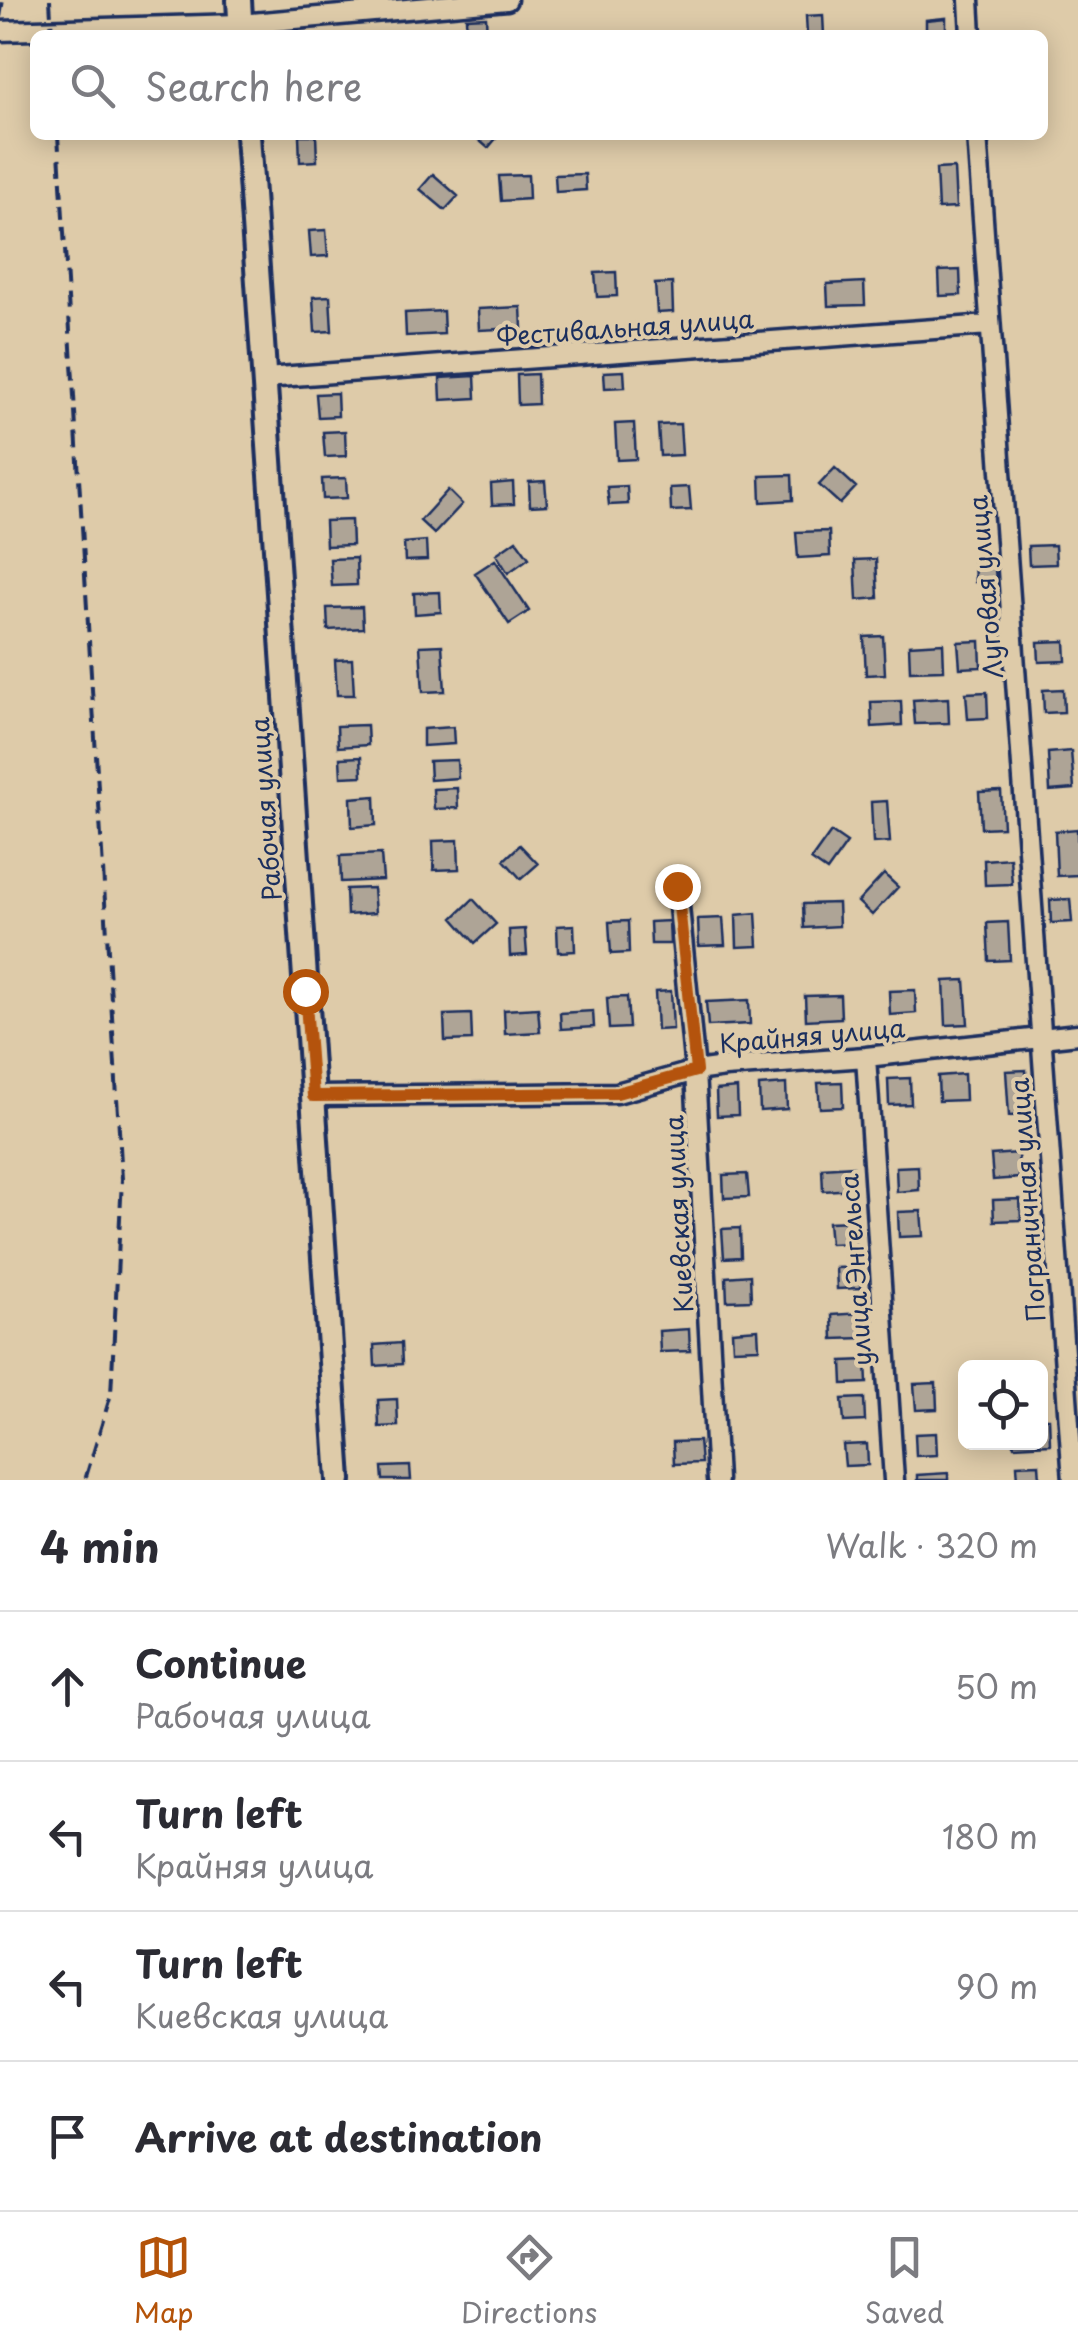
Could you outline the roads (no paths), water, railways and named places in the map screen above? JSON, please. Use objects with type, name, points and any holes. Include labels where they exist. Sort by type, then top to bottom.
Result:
[{"type":"main road","name":"Рабочая улица","points":[[248,140],[339,1480]]},
{"type":"street","points":[[0,31],[240,20],[507,0]]},
{"type":"street","points":[[969,0],[971,30]]},
{"type":"street","name":"Луговая улица","points":[[978,140],[1040,1036]]},
{"type":"street","name":"Фестивальная улица","points":[[265,378],[989,326]]},
{"type":"street","name":"Киевская улица","points":[[677,886],[696,1071],[717,1480]]},
{"type":"street","name":"Крайняя улица","points":[[313,1096],[617,1093],[696,1071],[866,1058],[1078,1034]]},
{"type":"street","name":"Пограничная улица","points":[[1040,1036],[1073,1480]]},
{"type":"street","name":"улица Энгельса","points":[[866,1058],[894,1480]]},
{"type":"railway","points":[[0,17],[3,0]]},
{"type":"railway","points":[[50,0],[52,30]]},
{"type":"railway","points":[[58,140],[122,1179],[111,1394],[85,1480]]}]
